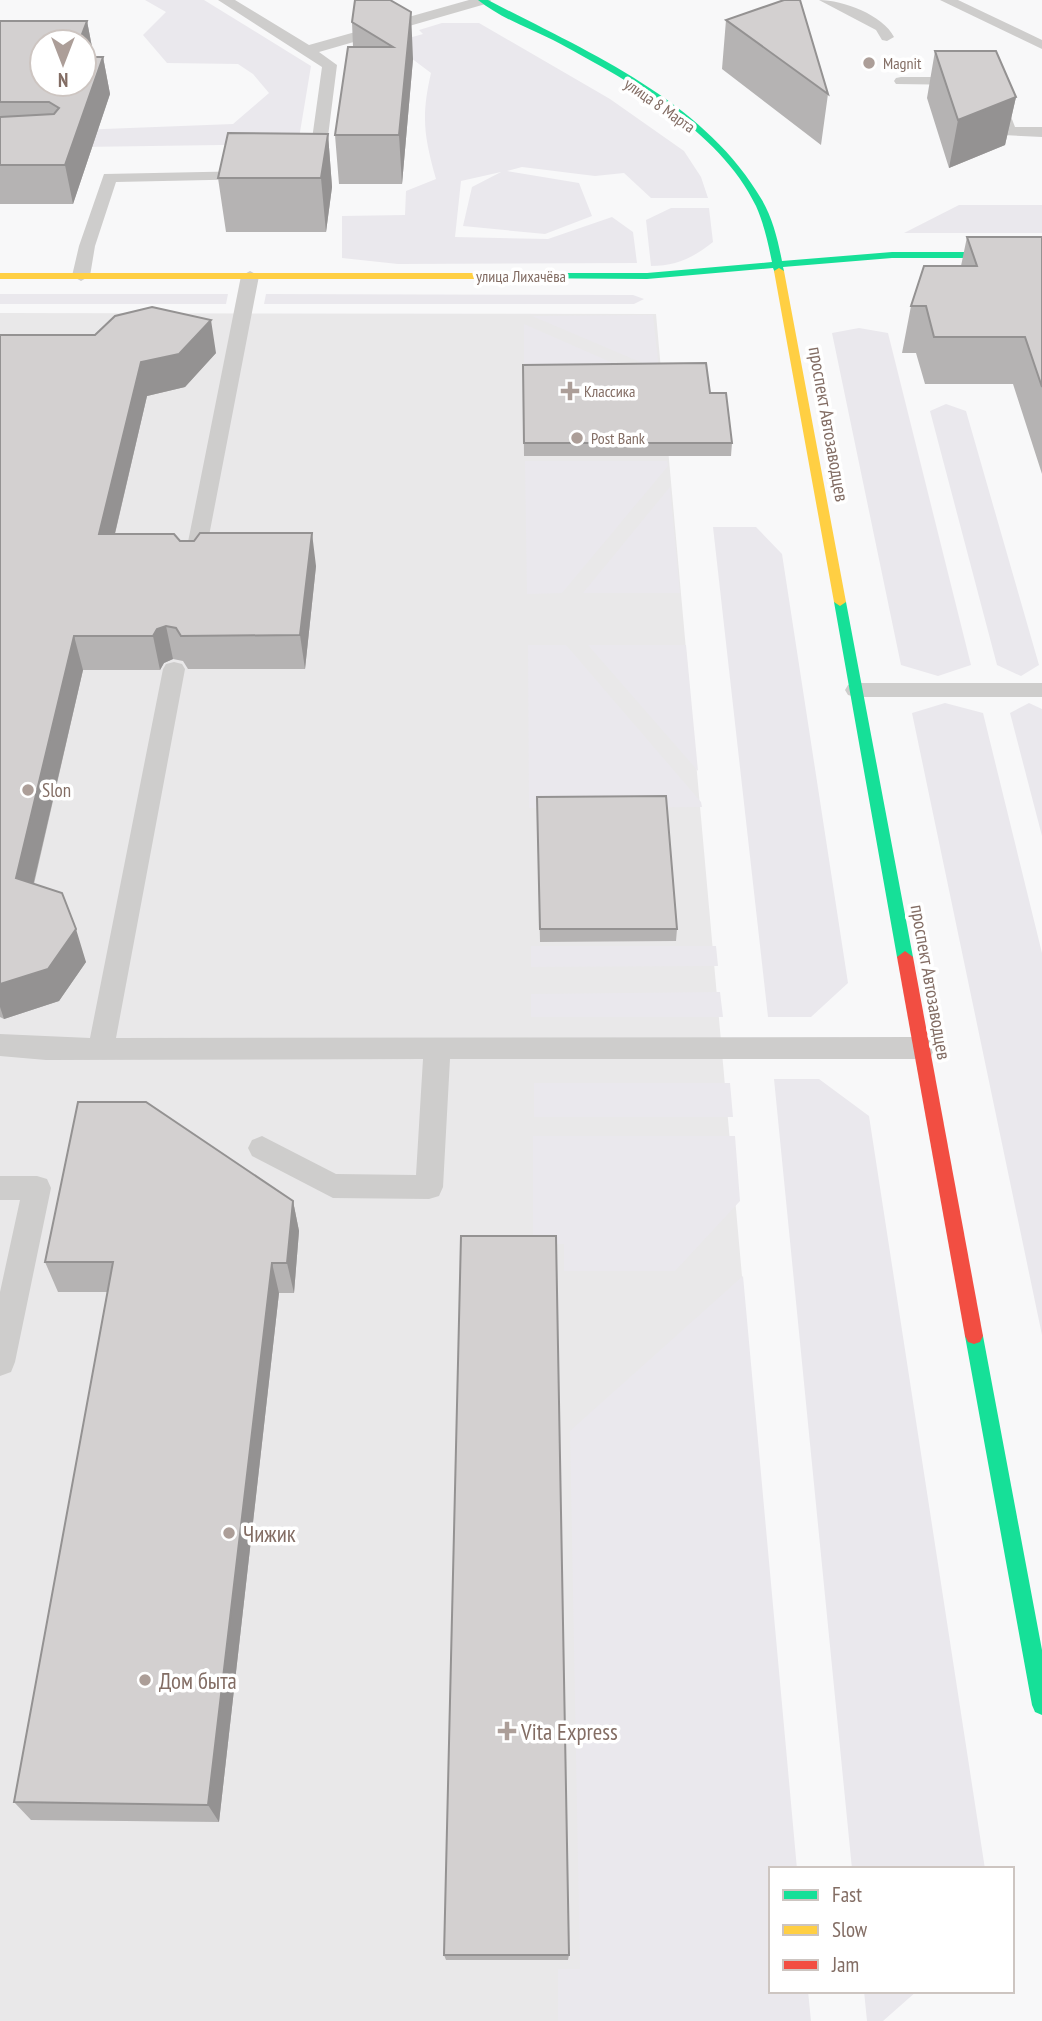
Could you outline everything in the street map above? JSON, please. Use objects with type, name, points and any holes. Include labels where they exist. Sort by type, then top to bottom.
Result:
[{"type":"main road","name":"улица 8 Марта","points":[[483,0],[642,89],[707,138],[737,169],[759,202],[778,266]]},
{"type":"main road","name":"улица Лихачёва","points":[[0,276],[647,276],[892,255],[1042,255]]},
{"type":"main road","name":"проспект Автозаводцев","points":[[778,266],[1041,1691]]},
{"type":"lane","points":[[225,0],[330,65],[315,176],[302,176]]},
{"type":"lane","points":[[305,51],[483,0]]},
{"type":"lane","points":[[826,0],[881,27],[887,37]]},
{"type":"lane","points":[[947,0],[1042,44]]},
{"type":"lane","points":[[901,81],[984,82],[1009,132],[1042,132]]},
{"type":"lane","points":[[81,276],[87,246],[110,177],[274,176]]},
{"type":"lane","points":[[193,567],[250,276]]},
{"type":"lane","points":[[101,1049],[174,669]]},
{"type":"lane","points":[[856,690],[1042,690]]},
{"type":"lane","points":[[0,1045],[101,1049],[922,1048]]},
{"type":"lane","points":[[262,1148],[333,1186],[429,1186],[437,1049]]},
{"type":"lane","points":[[0,1188],[37,1188],[0,1362]]},
{"type":"shaded area","points":[[145,0],[204,0],[311,66],[298,144],[81,147],[78,130],[233,124],[269,93],[253,74],[238,64],[167,63],[143,35],[166,12]]},
{"type":"shaded area","points":[[442,23],[479,23],[610,99],[684,151],[701,177],[708,198],[651,198],[624,173],[595,176],[522,167],[507,171],[579,183],[592,216],[545,234],[463,226],[472,187],[501,172],[461,181],[455,237],[548,239],[612,217],[633,232],[637,263],[398,264],[342,258],[342,216],[405,215],[406,191],[436,179],[425,126],[431,73],[391,43],[423,34],[419,30]]},
{"type":"shaded area","points":[[959,205],[1042,205],[1042,233],[904,233]]},
{"type":"shaded area","points":[[671,208],[709,208],[713,242],[684,260],[651,266],[646,220]]},
{"type":"shaded area","points":[[0,294],[228,294],[226,304],[0,304]]},
{"type":"shaded area","points":[[266,294],[633,295],[644,299],[634,304],[264,304]]},
{"type":"shaded area","points":[[0,313],[656,314],[795,1867],[769,1867],[769,1993],[774,1993],[809,2021],[0,2021]]},
{"type":"shaded area","points":[[653,315],[659,370],[532,316]]},
{"type":"shaded area","points":[[524,324],[631,371],[524,371]]},
{"type":"shaded area","points":[[859,328],[888,333],[971,665],[938,676],[901,665],[832,333]]},
{"type":"shaded area","points":[[946,404],[966,411],[1039,665],[1021,676],[997,665],[930,411]]},
{"type":"shaded area","points":[[525,461],[667,461],[668,466],[562,593],[527,594]]},
{"type":"shaded area","points":[[670,487],[680,593],[583,593]]},
{"type":"shaded area","points":[[713,527],[756,527],[782,554],[848,983],[811,1017],[768,1017]]},
{"type":"shaded area","points":[[528,645],[566,645],[701,802],[702,807],[529,808]]},
{"type":"shaded area","points":[[588,645],[686,645],[698,771]]},
{"type":"shaded area","points":[[945,703],[983,713],[1042,953],[1042,1335],[912,713]]},
{"type":"shaded area","points":[[1029,703],[1042,709],[1042,836],[1010,713]]},
{"type":"shaded area","points":[[531,946],[716,946],[718,966],[531,967]]},
{"type":"shaded area","points":[[720,992],[723,1017],[531,1017],[531,994]]},
{"type":"shaded area","points":[[774,1079],[819,1079],[869,1116],[985,1867],[852,1867]]},
{"type":"shaded area","points":[[534,1083],[730,1083],[733,1117],[534,1117]]},
{"type":"shaded area","points":[[533,1136],[735,1136],[740,1201],[675,1271],[564,1271],[564,1244],[533,1244]]},
{"type":"shaded area","points":[[743,1276],[797,1867],[769,1867],[769,1993],[808,1993],[811,2021],[558,2021],[558,1969],[580,1969],[570,1431]]},
{"type":"shaded area","points":[[864,1993],[915,1993],[883,2021],[867,2021]]},
{"type":"building","points":[[355,0],[390,0],[411,12],[399,135],[335,135],[348,47],[393,47],[352,22]]},
{"type":"building","points":[[784,0],[800,0],[828,94],[726,20]]},
{"type":"building","points":[[0,21],[87,21],[84,28],[28,28],[28,98],[89,98],[65,165],[0,165],[0,117],[54,114],[59,108],[49,102],[0,102]]},
{"type":"building","points":[[935,51],[996,51],[1016,97],[958,120]]},
{"type":"building","points":[[98,57],[103,57],[98,71]]},
{"type":"building","points":[[228,133],[328,134],[321,178],[218,178]]},
{"type":"building","points":[[967,237],[1042,237],[1042,387],[1025,337],[934,337],[926,306],[911,306],[924,266],[977,266]]},
{"type":"building","name":"Slon","points":[[152,307],[211,320],[179,354],[141,362],[99,534],[174,534],[180,541],[194,541],[200,533],[312,533],[300,635],[181,636],[176,628],[166,626],[157,629],[153,636],[74,636],[16,878],[62,893],[76,929],[48,969],[0,984],[0,335],[95,335],[115,316]]},
{"type":"building","points":[[706,363],[710,393],[726,393],[732,443],[524,443],[523,365]]},
{"type":"building","points":[[666,796],[677,929],[540,929],[537,797]]},
{"type":"building","points":[[78,1102],[146,1102],[293,1201],[287,1263],[272,1263],[208,1805],[14,1802],[113,1262],[45,1262]]},
{"type":"building","points":[[461,1236],[556,1236],[569,1955],[444,1955]]},
{"type":"traffic: fast","points":[[482,0],[634,82],[703,134],[732,164],[757,199],[768,225],[779,271]]},
{"type":"traffic: fast","points":[[506,276],[647,276],[892,255],[1042,255]]},
{"type":"traffic: fast","points":[[840,602],[905,957]]},
{"type":"traffic: fast","points":[[974,1336],[1042,1705]]},
{"type":"traffic: slow","points":[[779,271],[840,602]]},
{"type":"traffic: slow","points":[[0,276],[506,276]]},
{"type":"traffic: jam","points":[[905,957],[974,1336]]},
{"type":"place","name":"Magnit","points":[[869,63]]},
{"type":"place","name":"Классика","points":[[570,391]]},
{"type":"place","name":"Post Bank","points":[[577,438]]},
{"type":"place","name":"Slon","points":[[28,790]]},
{"type":"place","name":"Чижик","points":[[229,1533]]},
{"type":"place","name":"Дом быта","points":[[145,1680]]},
{"type":"place","name":"Vita Express","points":[[507,1731]]}]
